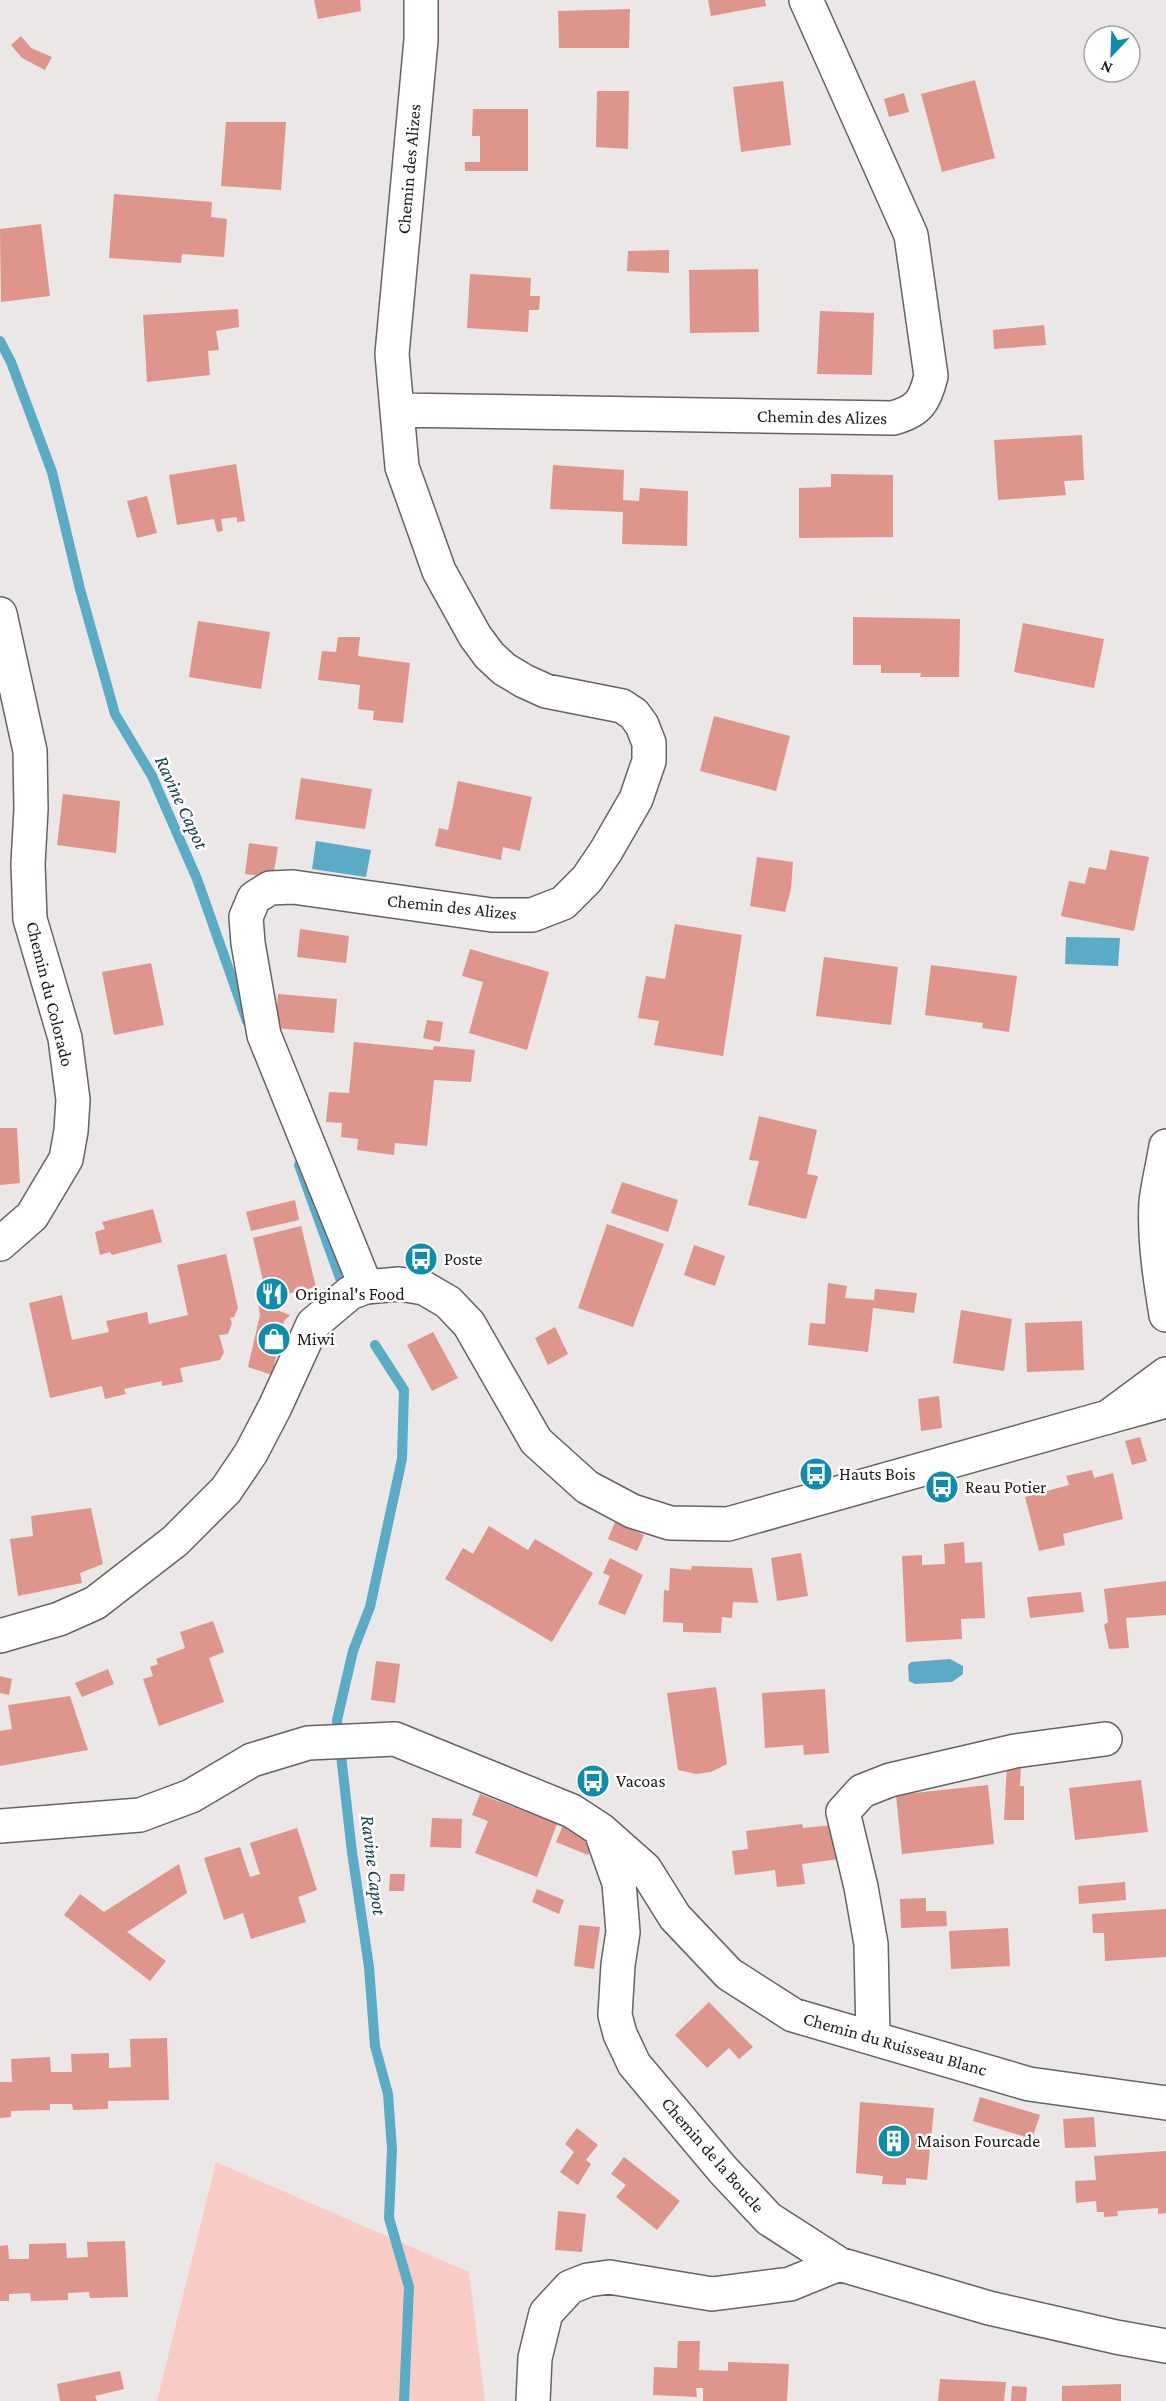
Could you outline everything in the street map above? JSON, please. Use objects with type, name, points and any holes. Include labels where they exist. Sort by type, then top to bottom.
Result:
[{"type":"street","name":"Chemin des Alizes","points":[[366,1287],[264,1035],[248,943],[246,917],[254,898],[270,888],[293,887],[492,915],[532,915],[564,903],[587,879],[636,799],[649,761],[649,743],[642,724],[634,714],[622,706],[563,696],[524,681],[504,669],[475,636],[438,571],[402,467],[392,354],[421,40],[421,0]]},
{"type":"street","name":"Chemin des Alizes","points":[[397,410],[893,418],[909,414],[920,404],[928,392],[931,376],[911,235],[806,0]]},
{"type":"street","name":"Chemin du Colorado","points":[[0,614],[30,751],[32,809],[28,864],[30,919],[65,1038],[73,1100],[66,1159],[51,1188],[32,1216],[0,1244]]},
{"type":"street","points":[[1166,1146],[1156,1202],[1156,1238],[1166,1315]]},
{"type":"street","points":[[0,1636],[59,1619],[95,1603],[176,1541],[226,1490],[251,1453],[313,1324],[350,1293],[366,1287],[399,1284],[424,1288],[448,1302],[469,1324],[536,1441],[587,1487],[632,1511],[670,1523],[728,1524],[1166,1401]]},
{"type":"street","points":[[1108,1417],[1166,1374]]},
{"type":"street","points":[[873,2038],[871,1944],[861,1887],[843,1812],[862,1791],[890,1780],[1016,1751],[1105,1739]]},
{"type":"street","name":"Chemin du Ruisseau Blanc","points":[[0,1826],[140,1815],[191,1796],[252,1760],[308,1743],[396,1740],[572,1810],[601,1830],[645,1869],[675,1917],[729,1974],[794,2014],[1029,2084],[1166,2103]]},
{"type":"street","name":"Chemin de la Boucle","points":[[601,1830],[619,1883],[623,1932],[618,1965],[615,2015],[620,2034],[634,2064],[723,2170],[769,2219],[838,2264],[988,2308],[1166,2346]]},
{"type":"street","points":[[623,1932],[645,1915],[663,1911],[675,1917]]},
{"type":"street","points":[[533,2401],[535,2358],[546,2313],[570,2287],[588,2280],[609,2277],[712,2294],[790,2284],[838,2264]]},
{"type":"shaded area","points":[[216,2162],[469,2272],[485,2401],[157,2401]]},
{"type":"water","points":[[316,841],[371,850],[366,877],[312,869]]},
{"type":"water","points":[[1066,937],[1120,938],[1118,966],[1065,964]]},
{"type":"water","points":[[950,1659],[963,1666],[963,1674],[952,1682],[915,1684],[909,1681],[908,1665],[911,1662]]},
{"type":"building","points":[[314,0],[360,0],[361,11],[318,19]]},
{"type":"building","points":[[708,0],[765,0],[766,6],[711,16]]},
{"type":"building","points":[[630,9],[629,48],[559,48],[558,11]]},
{"type":"building","points":[[21,36],[31,48],[52,57],[45,70],[22,58],[11,45]]},
{"type":"building","points":[[975,80],[995,158],[942,172],[921,94]]},
{"type":"building","points":[[783,81],[791,145],[741,152],[733,87]]},
{"type":"building","points":[[597,91],[629,91],[628,149],[596,147]]},
{"type":"building","points":[[904,93],[909,112],[889,117],[884,99]]},
{"type":"building","points":[[473,109],[528,109],[528,171],[465,171],[465,162],[480,162],[480,136],[472,136]]},
{"type":"building","points":[[226,122],[286,122],[281,190],[221,186]]},
{"type":"building","points":[[114,194],[212,202],[211,217],[227,219],[224,257],[182,254],[181,263],[109,258]]},
{"type":"building","points":[[41,224],[50,296],[1,302],[0,229]]},
{"type":"building","points":[[669,250],[669,273],[627,271],[628,251]]},
{"type":"building","points":[[758,269],[759,332],[690,333],[689,270]]},
{"type":"building","points":[[470,274],[531,278],[530,296],[540,296],[539,310],[529,310],[528,332],[467,328]]},
{"type":"building","points":[[238,309],[239,327],[216,331],[219,350],[208,351],[210,375],[147,382],[143,315]]},
{"type":"building","points":[[820,311],[874,313],[872,375],[817,374]]},
{"type":"building","points":[[1044,325],[1046,345],[994,349],[993,330]]},
{"type":"building","points":[[1082,435],[1084,480],[1064,481],[1066,495],[998,500],[994,440]]},
{"type":"building","points":[[236,464],[245,521],[237,522],[237,517],[221,519],[223,531],[217,532],[214,519],[177,525],[169,475]]},
{"type":"building","points":[[553,465],[624,470],[623,500],[639,501],[640,488],[688,491],[687,546],[622,544],[623,512],[550,509]]},
{"type":"building","points":[[831,474],[893,475],[893,537],[799,538],[799,488],[831,487]]},
{"type":"building","points":[[147,496],[157,533],[137,538],[127,501]]},
{"type":"building","points":[[853,617],[960,619],[959,677],[920,677],[921,673],[881,673],[881,665],[853,665]]},
{"type":"building","points":[[198,621],[270,632],[261,689],[189,677]]},
{"type":"building","points":[[1023,623],[1104,639],[1094,688],[1014,672]]},
{"type":"building","points":[[338,637],[360,637],[358,656],[410,663],[403,723],[373,720],[374,711],[358,709],[360,685],[318,680],[322,651],[336,652]]},
{"type":"building","points":[[714,716],[790,736],[776,791],[700,771]]},
{"type":"building","points":[[301,778],[372,789],[365,829],[295,819]]},
{"type":"building","points":[[458,781],[532,797],[520,851],[503,847],[501,860],[435,846],[439,828],[448,830]]},
{"type":"building","points":[[63,794],[120,801],[116,853],[57,845]]},
{"type":"building","points":[[249,843],[278,847],[273,877],[245,874]]},
{"type":"building","points":[[1110,850],[1149,857],[1134,931],[1061,916],[1069,881],[1085,884],[1089,867],[1106,870]]},
{"type":"building","points":[[757,857],[793,862],[791,889],[785,912],[750,906]]},
{"type":"building","points":[[675,924],[742,935],[723,1056],[654,1045],[659,1021],[638,1018],[646,976],[665,979]]},
{"type":"building","points":[[300,929],[349,936],[346,963],[297,957]]},
{"type":"building","points":[[470,949],[549,972],[527,1050],[469,1033],[483,982],[462,976]]},
{"type":"building","points":[[824,957],[898,967],[891,1025],[816,1016]]},
{"type":"building","points":[[151,963],[164,1025],[114,1035],[102,972]]},
{"type":"building","points":[[931,965],[1017,976],[1009,1032],[982,1028],[983,1023],[925,1015]]},
{"type":"building","points":[[278,994],[337,999],[334,1033],[275,1028]]},
{"type":"building","points":[[427,1020],[443,1022],[440,1042],[423,1038]]},
{"type":"building","points":[[354,1042],[433,1050],[434,1046],[475,1050],[471,1082],[434,1080],[427,1146],[395,1143],[394,1155],[357,1150],[358,1139],[341,1137],[342,1123],[326,1122],[329,1092],[349,1093]]},
{"type":"building","points":[[759,1116],[817,1130],[807,1174],[818,1176],[806,1219],[748,1205],[759,1161],[749,1160]]},
{"type":"building","points":[[0,1128],[17,1128],[20,1183],[0,1185]]},
{"type":"building","points":[[622,1182],[678,1200],[668,1232],[611,1213]]},
{"type":"building","points":[[295,1200],[299,1220],[251,1231],[246,1212]]},
{"type":"building","points":[[153,1209],[162,1242],[112,1255],[110,1252],[100,1255],[95,1232],[105,1229],[102,1222]]},
{"type":"building","points":[[607,1224],[664,1244],[633,1327],[578,1308]]},
{"type":"building","points":[[301,1226],[316,1287],[278,1296],[277,1310],[290,1315],[284,1321],[272,1375],[248,1367],[260,1315],[256,1290],[265,1289],[253,1238]]},
{"type":"building","points":[[694,1245],[725,1256],[715,1286],[684,1275]]},
{"type":"building","points":[[226,1254],[238,1308],[234,1317],[230,1318],[232,1323],[228,1334],[219,1335],[224,1352],[220,1360],[180,1368],[183,1382],[162,1386],[162,1381],[124,1389],[126,1394],[105,1399],[102,1386],[50,1398],[29,1303],[62,1295],[72,1340],[109,1332],[106,1321],[147,1312],[149,1324],[188,1315],[177,1265]]},
{"type":"building","points":[[828,1283],[847,1286],[845,1298],[874,1300],[875,1289],[917,1293],[914,1313],[873,1308],[868,1352],[808,1345],[810,1323],[825,1324]]},
{"type":"building","points":[[961,1310],[1012,1319],[1004,1371],[953,1363]]},
{"type":"building","points":[[1082,1321],[1084,1370],[1027,1372],[1025,1323]]},
{"type":"building","points":[[555,1327],[568,1354],[548,1365],[535,1338]]},
{"type":"building","points":[[433,1332],[458,1378],[432,1391],[407,1345]]},
{"type":"building","points":[[939,1396],[942,1428],[921,1431],[918,1399]]},
{"type":"building","points":[[1140,1437],[1147,1461],[1132,1465],[1125,1441]]},
{"type":"building","points":[[1092,1470],[1094,1478],[1113,1473],[1123,1519],[1063,1534],[1065,1545],[1039,1551],[1025,1497],[1069,1485],[1066,1476]]},
{"type":"building","points":[[91,1508],[103,1564],[80,1573],[82,1583],[18,1596],[10,1539],[33,1536],[31,1516]]},
{"type":"building","points":[[615,1522],[644,1535],[637,1551],[608,1539]]},
{"type":"building","points":[[489,1526],[528,1550],[535,1539],[593,1573],[552,1642],[445,1579],[463,1548],[473,1554]]},
{"type":"building","points":[[964,1542],[965,1563],[982,1562],[985,1618],[961,1619],[962,1639],[906,1642],[902,1556],[922,1555],[922,1565],[945,1564],[944,1544]]},
{"type":"building","points":[[801,1553],[808,1596],[777,1601],[771,1558]]},
{"type":"building","points":[[610,1558],[643,1575],[625,1615],[598,1604],[610,1576],[603,1573]]},
{"type":"building","points":[[692,1566],[752,1568],[758,1603],[733,1602],[732,1618],[722,1617],[721,1633],[683,1632],[683,1623],[663,1622],[664,1590],[669,1591],[670,1568],[691,1570]]},
{"type":"building","points":[[1166,1581],[1166,1615],[1126,1618],[1129,1648],[1109,1649],[1104,1625],[1108,1622],[1104,1589]]},
{"type":"building","points":[[1081,1592],[1084,1612],[1030,1618],[1027,1597]]},
{"type":"building","points":[[213,1621],[224,1652],[209,1658],[224,1702],[159,1726],[143,1679],[153,1676],[150,1667],[158,1664],[156,1659],[185,1648],[180,1632]]},
{"type":"building","points":[[376,1661],[400,1664],[395,1703],[371,1700]]},
{"type":"building","points":[[108,1669],[114,1684],[82,1697],[75,1683]]},
{"type":"building","points":[[0,1676],[12,1679],[9,1695],[0,1693]]},
{"type":"building","points":[[716,1687],[727,1764],[711,1772],[696,1774],[678,1770],[667,1693]]},
{"type":"building","points":[[825,1689],[829,1753],[804,1755],[803,1745],[765,1748],[762,1693]]},
{"type":"building","points":[[70,1696],[88,1750],[0,1766],[0,1731],[12,1729],[8,1705]]},
{"type":"building","points":[[1007,1765],[1021,1765],[1020,1786],[1024,1786],[1024,1820],[1004,1820]]},
{"type":"building","points":[[1141,1780],[1148,1832],[1075,1840],[1069,1788]]},
{"type":"building","points":[[988,1785],[994,1844],[902,1854],[896,1795]]},
{"type":"building","points":[[480,1794],[557,1824],[537,1877],[475,1853],[488,1821],[472,1815]]},
{"type":"building","points":[[432,1818],[462,1819],[461,1848],[430,1847]]},
{"type":"building","points":[[802,1824],[803,1828],[842,1824],[846,1858],[802,1864],[805,1884],[777,1887],[775,1870],[735,1875],[732,1851],[748,1849],[746,1831]]},
{"type":"building","points":[[563,1825],[596,1838],[588,1855],[556,1842]]},
{"type":"building","points":[[297,1828],[317,1890],[298,1897],[306,1922],[251,1939],[243,1913],[224,1920],[204,1858],[240,1847],[250,1877],[260,1874],[250,1843]]},
{"type":"building","points":[[179,1864],[187,1893],[127,1932],[166,1961],[150,1981],[64,1915],[80,1894],[104,1912]]},
{"type":"building","points":[[390,1874],[405,1874],[404,1891],[389,1891]]},
{"type":"building","points":[[1125,1882],[1126,1900],[1079,1904],[1078,1886]]},
{"type":"building","points":[[537,1889],[564,1900],[559,1914],[532,1902]]},
{"type":"building","points":[[926,1898],[926,1911],[946,1911],[947,1926],[901,1928],[900,1899]]},
{"type":"building","points":[[1166,1909],[1166,1957],[1105,1961],[1104,1933],[1093,1933],[1092,1914]]},
{"type":"building","points":[[579,1925],[600,1927],[594,1969],[574,1966]]},
{"type":"building","points":[[1008,1928],[1010,1966],[951,1969],[949,1931]]},
{"type":"building","points":[[709,2002],[753,2047],[739,2059],[729,2048],[707,2068],[675,2035]]},
{"type":"building","points":[[167,2038],[169,2100],[108,2101],[108,2109],[73,2110],[72,2104],[50,2104],[50,2110],[11,2111],[11,2117],[0,2118],[0,2082],[12,2082],[11,2059],[50,2057],[51,2072],[72,2072],[71,2054],[109,2053],[109,2068],[131,2067],[130,2039]]},
{"type":"building","points":[[980,2097],[1040,2115],[1032,2139],[973,2121]]},
{"type":"building","name":"Maison Fourcade","points":[[860,2102],[934,2108],[927,2180],[906,2178],[906,2185],[882,2184],[883,2176],[856,2173]]},
{"type":"building","points":[[1094,2117],[1096,2147],[1065,2148],[1063,2119]]},
{"type":"building","points":[[577,2128],[598,2145],[586,2160],[591,2164],[578,2185],[560,2172],[574,2152],[565,2144]]},
{"type":"building","points":[[1166,2151],[1166,2213],[1158,2214],[1158,2208],[1117,2211],[1118,2216],[1104,2217],[1104,2212],[1097,2212],[1096,2201],[1076,2203],[1075,2181],[1096,2180],[1094,2156]]},
{"type":"building","points":[[624,2157],[680,2201],[657,2230],[616,2197],[626,2185],[611,2174]]},
{"type":"building","points":[[558,2211],[586,2214],[582,2252],[555,2250]]},
{"type":"building","points":[[125,2241],[128,2297],[90,2298],[89,2292],[68,2293],[68,2300],[31,2301],[30,2293],[9,2294],[9,2301],[0,2301],[0,2246],[8,2245],[9,2259],[29,2259],[29,2244],[66,2243],[67,2258],[88,2257],[87,2242]]},
{"type":"building","points":[[678,2341],[700,2341],[699,2370],[728,2371],[728,2362],[789,2364],[787,2401],[703,2401],[703,2388],[696,2388],[697,2397],[653,2395],[654,2367],[677,2368]]},
{"type":"building","points":[[120,2371],[124,2389],[95,2396],[97,2401],[60,2401],[57,2384]]},
{"type":"building","points":[[940,2379],[1006,2382],[1004,2401],[938,2401]]},
{"type":"building","points":[[1121,2384],[1121,2401],[1062,2401],[1062,2386]]},
{"type":"building","points":[[1012,2386],[1027,2387],[1026,2401],[1011,2401]]},
{"type":"waterway","name":"Ravine Capot","points":[[0,341],[11,362],[52,472],[80,589],[115,714],[152,776],[197,879],[247,1021]]},
{"type":"waterway","name":"Ravine Capot","points":[[299,1165],[340,1278]]},
{"type":"waterway","name":"Ravine Capot","points":[[375,1345],[404,1390],[402,1459],[370,1607],[353,1651],[337,1720],[352,1852],[369,1967],[375,2046],[388,2094],[392,2149],[389,2218],[409,2287],[404,2401]]},
{"type":"place","name":"Poste","points":[[421,1259]]},
{"type":"place","name":"Original's Food","points":[[272,1294]]},
{"type":"place","name":"Miwi","points":[[274,1339]]},
{"type":"place","name":"Hauts Bois","points":[[816,1474]]},
{"type":"place","name":"Reau Potier","points":[[942,1487]]},
{"type":"place","name":"Vacoas","points":[[593,1781]]},
{"type":"place","name":"Maison Fourcade","points":[[894,2141]]}]
